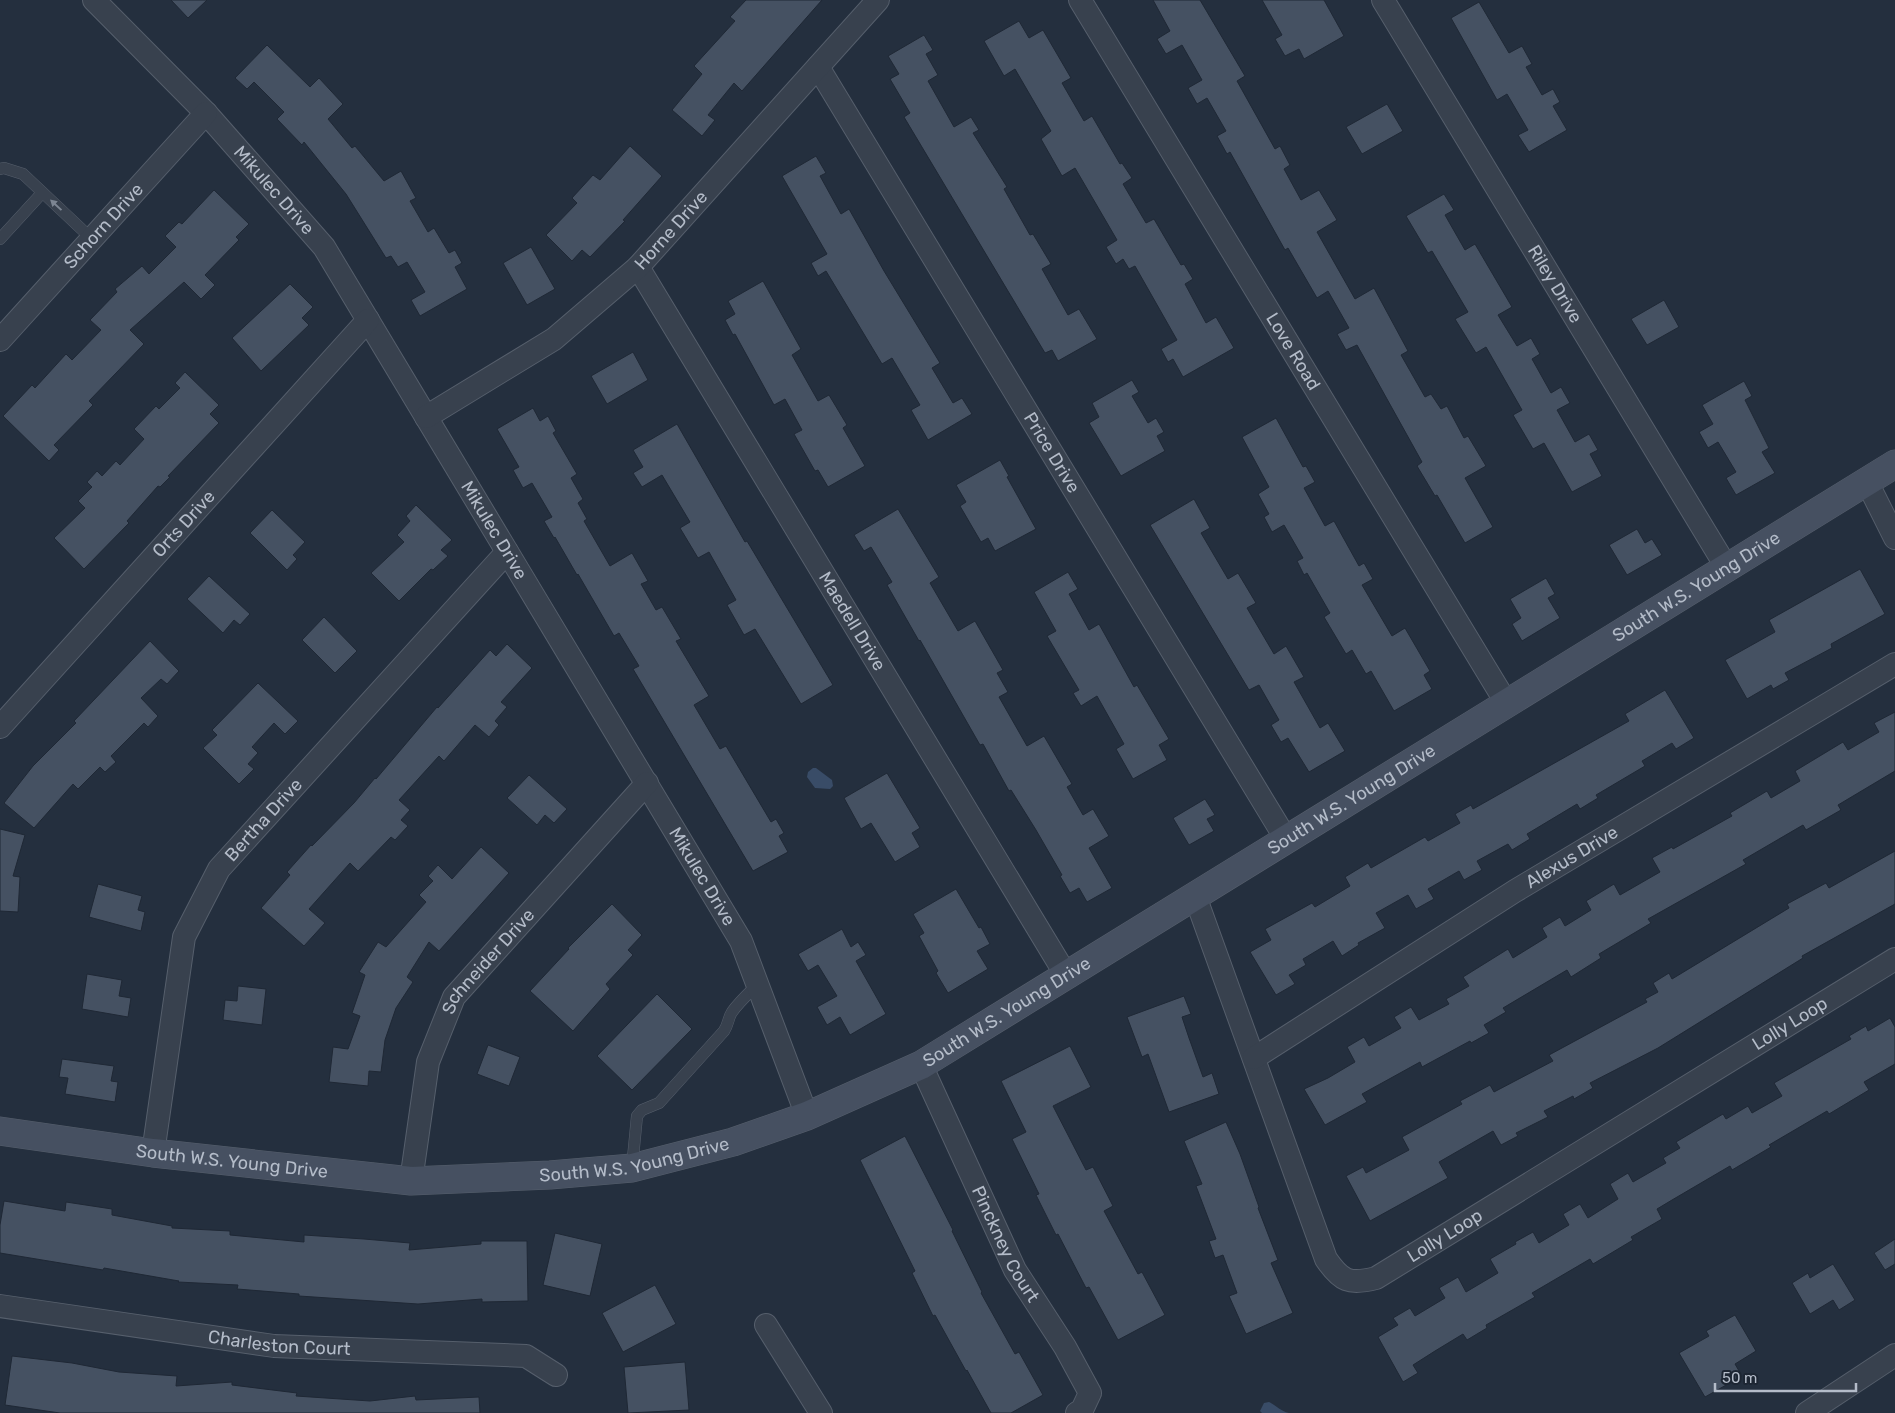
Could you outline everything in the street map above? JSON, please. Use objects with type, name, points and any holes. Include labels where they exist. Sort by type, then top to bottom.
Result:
[{"type":"main road","name":"South W.S. Young Drive","points":[[0,1132],[153,1153],[411,1181],[550,1175],[632,1168],[733,1142],[806,1116],[920,1065],[1895,464]]},
{"type":"street","name":"Mikulec Drive","points":[[94,0],[206,112],[324,247],[741,941],[806,1116]]},
{"type":"street","name":"Horne Drive","points":[[426,417],[554,339],[638,267],[878,0]]},
{"type":"street","name":"Love Road","points":[[1080,0],[1507,704]]},
{"type":"street","name":"Riley Drive","points":[[1383,0],[1727,568]]},
{"type":"street","name":"Price Drive","points":[[818,67],[1286,839]]},
{"type":"street","name":"Schorn Drive","points":[[0,340],[206,112]]},
{"type":"street","name":"Maedell Drive","points":[[638,267],[1066,975]]},
{"type":"street","name":"Orts Drive","points":[[0,727],[368,320]]},
{"type":"street","points":[[1867,482],[1895,538]]},
{"type":"street","name":"Bertha Drive","points":[[153,1153],[184,936],[219,869],[507,552]]},
{"type":"street","name":"Alexus Drive","points":[[1254,1058],[1515,891],[1895,664]]},
{"type":"street","name":"Schneider Drive","points":[[411,1181],[428,1062],[454,997],[647,783]]},
{"type":"street","name":"Lolly Loop","points":[[1194,896],[1326,1258],[1336,1273],[1347,1281],[1361,1282],[1376,1278],[1895,959]]},
{"type":"street","name":"Pinckney Court","points":[[920,1065],[1015,1270],[1065,1347],[1090,1393],[1082,1410],[1077,1413]]},
{"type":"street","name":"Charleston Court","points":[[0,1306],[274,1346],[526,1356],[556,1375]]},
{"type":"street","points":[[766,1325],[821,1413]]},
{"type":"street","points":[[1807,1413],[1895,1356]]},
{"type":"lane","points":[[0,169],[4,168],[23,174],[92,238]]},
{"type":"lane","points":[[0,239],[42,193]]},
{"type":"lane","points":[[632,1168],[637,1116],[642,1110],[659,1103],[724,1031],[729,1024],[730,1015],[733,1010],[758,984]]},
{"type":"water","points":[[816,768],[832,780],[833,786],[830,789],[815,788],[807,777],[808,772]]},
{"type":"water","points":[[1269,1402],[1289,1413],[1262,1413],[1260,1411],[1264,1403]]},
{"type":"building","points":[[171,0],[207,0],[188,18]]},
{"type":"building","points":[[746,0],[822,0],[742,91],[734,83],[708,115],[715,120],[702,136],[672,110],[702,74],[694,66],[735,21],[730,17]]},
{"type":"building","points":[[1153,0],[1200,0],[1245,76],[1237,81],[1275,149],[1280,146],[1290,165],[1284,169],[1301,200],[1319,190],[1337,220],[1317,232],[1355,299],[1374,288],[1408,351],[1401,355],[1425,397],[1431,394],[1441,409],[1447,406],[1464,438],[1468,436],[1486,466],[1465,478],[1493,527],[1465,543],[1437,495],[1435,496],[1417,466],[1422,462],[1357,345],[1346,350],[1337,334],[1349,328],[1328,291],[1317,298],[1288,248],[1285,250],[1230,152],[1227,154],[1217,136],[1226,131],[1207,98],[1197,104],[1188,88],[1202,80],[1182,45],[1166,54],[1157,39],[1170,31]]},
{"type":"building","points":[[1262,0],[1324,0],[1344,36],[1304,59],[1299,49],[1285,56],[1275,39],[1282,35]]},
{"type":"building","points":[[1479,2],[1509,53],[1522,46],[1532,64],[1526,67],[1542,95],[1553,89],[1560,102],[1553,106],[1567,130],[1529,152],[1518,135],[1528,130],[1507,94],[1497,100],[1451,18]]},
{"type":"building","points":[[1019,21],[1029,38],[1043,30],[1071,78],[1062,83],[1084,121],[1092,116],[1120,164],[1122,163],[1132,178],[1123,184],[1146,223],[1154,219],[1181,265],[1184,264],[1193,279],[1185,284],[1206,323],[1216,317],[1234,348],[1183,377],[1173,359],[1168,362],[1161,349],[1177,340],[1135,266],[1129,269],[1123,259],[1116,264],[1106,247],[1117,240],[1075,168],[1062,176],[1041,139],[1051,131],[1015,69],[1004,76],[984,41]]},
{"type":"building","points":[[924,35],[933,50],[926,54],[938,75],[928,81],[954,127],[971,117],[979,130],[973,133],[1007,187],[1004,189],[1030,235],[1033,234],[1051,264],[1042,269],[1068,315],[1079,309],[1097,339],[1058,361],[1052,350],[1045,353],[904,117],[910,113],[890,79],[899,74],[888,56]]},
{"type":"building","points":[[267,45],[310,87],[319,78],[343,104],[328,119],[352,148],[355,146],[384,181],[401,171],[416,198],[410,201],[428,232],[434,228],[449,253],[455,250],[462,263],[455,267],[467,289],[420,316],[411,300],[425,292],[407,262],[398,267],[391,256],[386,258],[346,194],[304,142],[302,145],[277,119],[284,112],[254,82],[247,89],[235,78]]},
{"type":"building","points":[[1387,104],[1403,131],[1362,154],[1346,127]]},
{"type":"building","points":[[630,146],[662,176],[623,220],[625,221],[590,257],[582,250],[572,261],[546,235],[577,203],[572,198],[593,175],[600,180]]},
{"type":"building","points":[[816,156],[826,173],[820,176],[841,214],[849,209],[940,363],[932,368],[953,403],[962,398],[972,414],[928,440],[911,410],[920,405],[892,358],[882,364],[826,271],[818,276],[811,263],[827,254],[782,176]]},
{"type":"building","points":[[214,190],[249,224],[236,237],[239,240],[205,275],[215,285],[201,299],[184,282],[130,330],[144,344],[89,401],[93,405],[54,445],[59,450],[49,461],[3,416],[32,385],[35,388],[66,354],[72,360],[101,330],[90,320],[117,292],[115,289],[142,266],[149,274],[176,247],[165,236],[179,222],[182,224]]},
{"type":"building","points":[[1444,194],[1454,210],[1445,215],[1465,250],[1475,244],[1512,307],[1498,315],[1517,346],[1531,338],[1540,354],[1532,359],[1551,393],[1561,387],[1570,403],[1557,410],[1575,442],[1589,434],[1598,450],[1590,454],[1602,476],[1572,492],[1544,443],[1533,449],[1513,415],[1522,410],[1486,347],[1476,353],[1455,319],[1468,312],[1432,251],[1428,253],[1406,216]]},
{"type":"building","points":[[531,247],[555,289],[527,305],[503,263]]},
{"type":"building","points":[[763,281],[801,349],[792,355],[818,401],[829,395],[847,425],[843,428],[865,466],[828,487],[818,470],[815,471],[794,434],[802,430],[785,399],[774,405],[735,334],[733,335],[725,320],[735,314],[728,301]]},
{"type":"building","points":[[290,284],[313,307],[302,318],[309,325],[261,371],[232,338]]},
{"type":"building","points":[[1664,300],[1679,327],[1647,345],[1631,319]]},
{"type":"building","points":[[633,352],[648,380],[607,404],[591,376]]},
{"type":"building","points":[[185,372],[219,405],[210,414],[219,423],[168,476],[170,477],[160,487],[158,486],[127,521],[129,523],[84,569],[54,538],[85,508],[78,501],[92,487],[87,482],[97,471],[102,476],[116,461],[120,465],[144,439],[134,429],[156,406],[159,409],[180,388],[175,383]]},
{"type":"building","points":[[1132,380],[1139,392],[1132,396],[1148,423],[1156,418],[1164,432],[1157,436],[1165,451],[1121,476],[1089,423],[1099,417],[1092,403]]},
{"type":"building","points":[[1744,381],[1752,396],[1745,400],[1769,448],[1762,452],[1775,473],[1736,495],[1726,478],[1736,472],[1718,442],[1708,448],[1699,432],[1713,424],[1702,405]]},
{"type":"building","points":[[533,408],[540,421],[548,416],[556,431],[553,433],[577,474],[571,478],[583,499],[578,503],[587,519],[584,521],[610,566],[632,553],[648,581],[641,584],[656,610],[662,607],[681,639],[676,641],[709,696],[694,705],[720,749],[726,746],[771,822],[776,819],[784,833],[779,836],[788,852],[753,871],[633,669],[639,666],[619,633],[614,636],[544,521],[552,517],[532,483],[523,488],[513,470],[519,467],[497,429]]},
{"type":"building","points":[[1276,418],[1303,467],[1306,466],[1315,482],[1304,488],[1325,526],[1334,521],[1359,566],[1364,563],[1373,579],[1362,585],[1392,636],[1405,628],[1430,671],[1424,675],[1432,689],[1394,711],[1371,671],[1366,674],[1352,650],[1346,654],[1324,617],[1330,613],[1307,573],[1304,575],[1297,561],[1303,558],[1284,525],[1272,532],[1264,517],[1269,514],[1258,494],[1269,487],[1242,437]]},
{"type":"building","points":[[677,424],[745,542],[747,541],[833,685],[801,704],[755,629],[744,635],[727,605],[736,600],[709,552],[698,558],[680,528],[690,522],[662,475],[642,487],[633,473],[643,467],[633,450]]},
{"type":"building","points":[[1000,460],[1009,476],[1007,477],[1036,529],[995,551],[988,538],[981,542],[960,506],[966,502],[956,485]]},
{"type":"building","points":[[1194,499],[1210,528],[1201,533],[1228,579],[1238,573],[1256,603],[1247,608],[1274,654],[1286,646],[1304,677],[1294,682],[1320,728],[1328,723],[1345,751],[1309,772],[1288,738],[1281,742],[1271,725],[1279,720],[1259,685],[1249,690],[1150,525]]},
{"type":"building","points":[[416,505],[452,540],[441,550],[448,556],[433,570],[431,569],[399,601],[371,573],[404,542],[397,535],[410,521],[406,516]]},
{"type":"building","points":[[898,509],[939,577],[930,583],[958,631],[975,621],[1003,670],[997,673],[1008,692],[999,697],[1027,746],[1044,736],[1072,784],[1067,787],[1083,815],[1093,809],[1109,836],[1089,848],[1112,888],[1087,902],[1079,888],[1070,893],[1060,876],[1062,875],[1036,830],[1011,790],[1009,791],[983,744],[980,745],[919,641],[887,585],[892,582],[871,547],[864,551],[854,535]]},
{"type":"building","points":[[272,510],[305,542],[293,555],[297,559],[287,570],[250,533]]},
{"type":"building","points":[[1637,529],[1645,543],[1652,539],[1662,555],[1627,575],[1609,545]]},
{"type":"building","points":[[1860,569],[1885,614],[1831,644],[1832,648],[1785,673],[1789,680],[1773,689],[1771,685],[1747,699],[1725,660],[1775,632],[1769,620]]},
{"type":"building","points":[[1068,572],[1078,589],[1069,594],[1089,630],[1099,624],[1134,687],[1137,685],[1169,739],[1159,745],[1167,760],[1133,779],[1116,749],[1124,744],[1097,696],[1081,706],[1073,693],[1079,690],[1047,636],[1056,631],[1034,592]]},
{"type":"building","points":[[209,576],[250,614],[240,625],[234,620],[223,633],[187,599]]},
{"type":"building","points":[[1546,578],[1555,594],[1548,598],[1560,618],[1522,641],[1512,624],[1521,618],[1510,599]]},
{"type":"building","points":[[324,617],[357,651],[335,673],[302,640]]},
{"type":"building","points":[[150,641],[179,671],[167,684],[161,679],[141,698],[158,716],[148,727],[144,723],[111,756],[116,762],[105,772],[100,767],[78,789],[73,784],[34,828],[4,803],[33,766],[76,723],[74,721]]},
{"type":"building","points":[[507,644],[532,668],[501,702],[507,707],[495,721],[499,725],[489,737],[475,725],[444,761],[439,756],[399,800],[410,810],[401,820],[408,826],[395,840],[391,837],[358,871],[350,863],[309,909],[325,923],[304,946],[261,908],[290,875],[287,872],[376,779],[437,707],[490,650],[496,656]]},
{"type":"building","points":[[258,683],[298,721],[285,734],[274,723],[252,747],[258,753],[248,764],[254,769],[239,784],[203,748],[217,735],[212,730]]},
{"type":"building","points":[[1665,690],[1694,738],[1676,749],[1672,743],[1642,761],[1645,766],[1596,795],[1598,798],[1580,809],[1577,804],[1527,834],[1530,839],[1512,850],[1508,844],[1477,861],[1482,870],[1464,880],[1459,871],[1428,889],[1434,899],[1416,909],[1408,895],[1376,913],[1385,928],[1358,943],[1359,945],[1342,956],[1333,941],[1303,959],[1306,965],[1289,975],[1295,984],[1276,995],[1250,952],[1271,940],[1265,929],[1312,903],[1315,907],[1350,886],[1345,877],[1368,863],[1371,868],[1425,837],[1428,841],[1460,823],[1455,814],[1471,805],[1473,809],[1629,721],[1625,714]]},
{"type":"building","points":[[1895,712],[1895,771],[1838,805],[1841,810],[1806,830],[1803,825],[1743,860],[1746,864],[1648,919],[1651,923],[1599,954],[1601,958],[1571,977],[1567,970],[1503,1008],[1506,1012],[1484,1025],[1489,1033],[1422,1067],[1420,1062],[1362,1094],[1367,1102],[1325,1125],[1304,1089],[1328,1078],[1355,1062],[1347,1047],[1364,1037],[1369,1046],[1401,1028],[1394,1017],[1411,1007],[1419,1020],[1449,1004],[1446,999],[1469,986],[1463,977],[1508,949],[1513,958],[1547,937],[1542,928],[1560,917],[1565,926],[1591,910],[1586,901],[1614,884],[1620,895],[1660,872],[1652,858],[1672,847],[1673,849],[1732,816],[1730,813],[1767,791],[1771,798],[1800,781],[1795,771],[1843,742],[1848,750],[1879,732],[1874,723]]},
{"type":"building","points":[[887,773],[920,828],[912,833],[920,847],[895,862],[871,823],[861,829],[844,798]]},
{"type":"building","points":[[529,775],[567,809],[554,823],[545,815],[537,825],[507,798]]},
{"type":"building","points":[[1205,799],[1215,815],[1207,819],[1214,831],[1189,845],[1173,818]]},
{"type":"building","points":[[0,829],[25,835],[13,876],[20,877],[18,912],[0,911]]},
{"type":"building","points":[[481,847],[509,873],[439,951],[429,942],[407,977],[413,982],[396,1008],[385,1040],[381,1072],[369,1071],[368,1086],[329,1082],[333,1047],[348,1049],[360,1016],[352,1013],[365,975],[359,972],[378,942],[386,947],[426,902],[419,895],[433,881],[428,876],[438,865],[452,879]]},
{"type":"building","points":[[1895,851],[1895,904],[1802,956],[1803,958],[1658,1048],[1590,1083],[1593,1088],[1574,1099],[1573,1096],[1544,1111],[1548,1117],[1516,1133],[1518,1136],[1501,1145],[1493,1131],[1439,1162],[1448,1178],[1370,1221],[1346,1176],[1363,1167],[1366,1173],[1409,1150],[1402,1137],[1462,1104],[1460,1101],[1490,1085],[1494,1092],[1553,1061],[1549,1055],[1647,1002],[1645,999],[1658,992],[1653,983],[1669,973],[1672,979],[1789,908],[1787,904],[1826,883],[1829,888]]},
{"type":"building","points":[[98,884],[142,896],[138,910],[145,912],[141,931],[89,917]]},
{"type":"building","points":[[956,889],[990,944],[977,951],[988,969],[948,993],[936,973],[938,971],[919,936],[924,933],[913,914]]},
{"type":"building","points":[[612,904],[642,935],[628,950],[633,955],[606,984],[610,989],[573,1031],[530,991],[568,948]]},
{"type":"building","points":[[842,929],[851,947],[858,942],[866,955],[856,961],[886,1014],[850,1035],[840,1017],[827,1025],[817,1007],[837,996],[818,965],[808,971],[798,954]]},
{"type":"building","points":[[87,974],[122,980],[119,996],[131,998],[128,1017],[82,1009]]},
{"type":"building","points":[[238,986],[266,989],[262,1025],[223,1020],[225,1000],[237,1001]]},
{"type":"building","points":[[657,994],[692,1029],[632,1090],[597,1056]]},
{"type":"building","points":[[1184,996],[1191,1014],[1182,1017],[1189,1038],[1203,1077],[1212,1073],[1219,1094],[1169,1112],[1148,1054],[1142,1057],[1127,1017]]},
{"type":"building","points":[[1890,1018],[1895,1027],[1895,1064],[1864,1082],[1869,1090],[1829,1114],[1827,1111],[1769,1145],[1771,1147],[1732,1170],[1730,1166],[1657,1209],[1662,1219],[1631,1237],[1633,1240],[1593,1264],[1590,1259],[1532,1293],[1535,1297],[1486,1325],[1487,1328],[1467,1340],[1463,1334],[1435,1351],[1413,1365],[1418,1373],[1403,1382],[1378,1337],[1398,1325],[1393,1318],[1410,1308],[1415,1316],[1445,1298],[1439,1288],[1458,1277],[1466,1292],[1498,1273],[1490,1259],[1516,1244],[1515,1242],[1533,1232],[1539,1243],[1569,1225],[1563,1214],[1580,1204],[1588,1218],[1618,1199],[1610,1184],[1628,1173],[1633,1182],[1666,1163],[1663,1158],[1680,1148],[1676,1142],[1723,1114],[1726,1119],[1748,1106],[1752,1113],[1782,1096],[1774,1083],[1851,1039],[1849,1036],[1866,1026],[1868,1031]]},
{"type":"building","points":[[488,1045],[520,1057],[509,1086],[477,1074]]},
{"type":"building","points":[[1070,1046],[1091,1087],[1053,1106],[1086,1170],[1093,1167],[1113,1206],[1104,1211],[1138,1274],[1142,1272],[1165,1315],[1118,1340],[1089,1287],[1086,1288],[1058,1234],[1056,1235],[1036,1195],[1039,1194],[1012,1139],[1026,1132],[1001,1081]]},
{"type":"building","points":[[62,1059],[114,1066],[111,1081],[118,1082],[115,1102],[65,1094],[68,1078],[59,1077]]},
{"type":"building","points":[[1226,1122],[1240,1154],[1278,1260],[1271,1263],[1293,1313],[1246,1334],[1229,1296],[1237,1293],[1223,1255],[1215,1258],[1209,1241],[1216,1239],[1196,1186],[1202,1184],[1184,1141]]},
{"type":"building","points":[[905,1136],[953,1230],[981,1293],[1015,1354],[1019,1352],[1043,1395],[1011,1413],[991,1413],[935,1315],[933,1316],[912,1273],[915,1271],[860,1160]]},
{"type":"building","points":[[4,1201],[65,1211],[66,1202],[112,1209],[112,1215],[172,1226],[172,1228],[230,1231],[230,1235],[304,1242],[304,1235],[364,1239],[410,1243],[409,1250],[481,1244],[481,1241],[527,1241],[528,1301],[482,1302],[482,1299],[418,1304],[299,1296],[299,1294],[237,1289],[238,1285],[178,1282],[104,1268],[103,1270],[0,1253],[0,1225]]},
{"type":"building","points":[[555,1233],[602,1244],[590,1296],[543,1285]]},
{"type":"building","points":[[1895,1239],[1895,1264],[1885,1270],[1874,1253]]},
{"type":"building","points":[[1833,1264],[1855,1300],[1839,1310],[1833,1300],[1810,1314],[1792,1283],[1808,1273],[1810,1278]]},
{"type":"building","points":[[655,1285],[676,1324],[623,1352],[602,1313]]},
{"type":"building","points":[[1735,1315],[1756,1351],[1735,1364],[1742,1376],[1705,1397],[1679,1353],[1709,1336],[1706,1331]]},
{"type":"building","points":[[12,1356],[72,1363],[119,1372],[177,1376],[176,1386],[232,1382],[232,1385],[297,1393],[296,1396],[370,1401],[415,1396],[416,1400],[479,1397],[480,1413],[60,1413],[5,1405]]},
{"type":"building","points":[[685,1362],[689,1410],[628,1413],[624,1367]]}]
